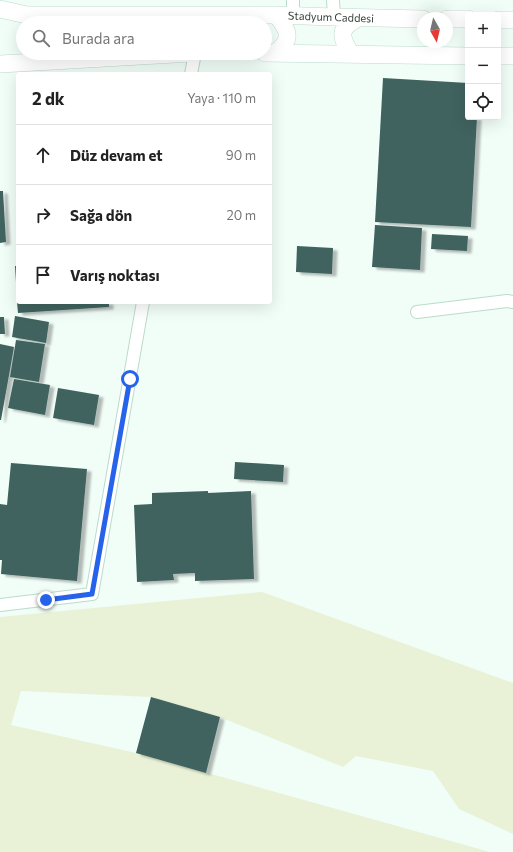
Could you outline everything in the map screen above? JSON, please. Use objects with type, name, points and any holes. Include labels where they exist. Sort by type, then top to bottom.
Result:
[{"type":"main road","name":"Stadyum Caddesi","points":[[0,9],[27,15],[287,10],[334,18],[417,19]]},
{"type":"main road","points":[[272,52],[283,47],[286,40],[287,32],[284,24],[287,10]]},
{"type":"main road","points":[[351,54],[343,40],[344,30],[347,24],[358,18]]},
{"type":"main road","points":[[453,19],[465,19]]},
{"type":"main road","points":[[501,20],[513,20]]},
{"type":"main road","points":[[272,53],[465,56]]},
{"type":"main road","points":[[501,56],[513,56]]},
{"type":"main road","points":[[0,64],[70,60]]},
{"type":"street","points":[[333,0],[334,18]]},
{"type":"street","points":[[191,72],[194,60]]},
{"type":"street","points":[[417,312],[507,301],[513,302]]},
{"type":"street","points":[[0,605],[92,594],[143,304]]},
{"type":"green space","points":[[262,592],[513,683],[513,834],[459,809],[433,771],[356,756],[343,767],[220,717],[151,697],[21,691],[11,725],[136,753],[490,852],[0,852],[0,617]]},
{"type":"building","points":[[383,78],[465,83],[465,120],[477,120],[471,227],[375,222]]},
{"type":"building","points":[[0,191],[3,191],[6,242],[0,243]]},
{"type":"building","points":[[375,225],[422,228],[420,270],[372,267]]},
{"type":"building","points":[[432,234],[468,236],[467,251],[431,249]]},
{"type":"building","points":[[297,246],[333,248],[332,274],[296,272]]},
{"type":"building","points":[[17,304],[109,304],[109,307],[18,313]]},
{"type":"building","points":[[15,316],[49,322],[46,343],[12,337]]},
{"type":"building","points":[[0,317],[4,317],[5,334],[0,334]]},
{"type":"building","points":[[16,340],[45,344],[39,382],[10,377]]},
{"type":"building","points":[[0,344],[14,347],[1,420],[0,420]]},
{"type":"building","points":[[14,379],[50,385],[45,415],[8,408]]},
{"type":"building","points":[[58,388],[99,395],[94,425],[53,418]]},
{"type":"building","points":[[235,462],[284,465],[283,482],[234,479]]},
{"type":"building","points":[[11,463],[87,469],[77,581],[1,574],[0,504],[7,505]]},
{"type":"building","points":[[208,491],[208,493],[251,491],[254,579],[195,581],[195,573],[173,574],[174,580],[137,582],[134,505],[152,504],[152,493]]},
{"type":"building","points":[[151,697],[220,717],[206,773],[136,753]]},
{"type":"route","points":[[46,600],[92,594],[130,379]]}]
